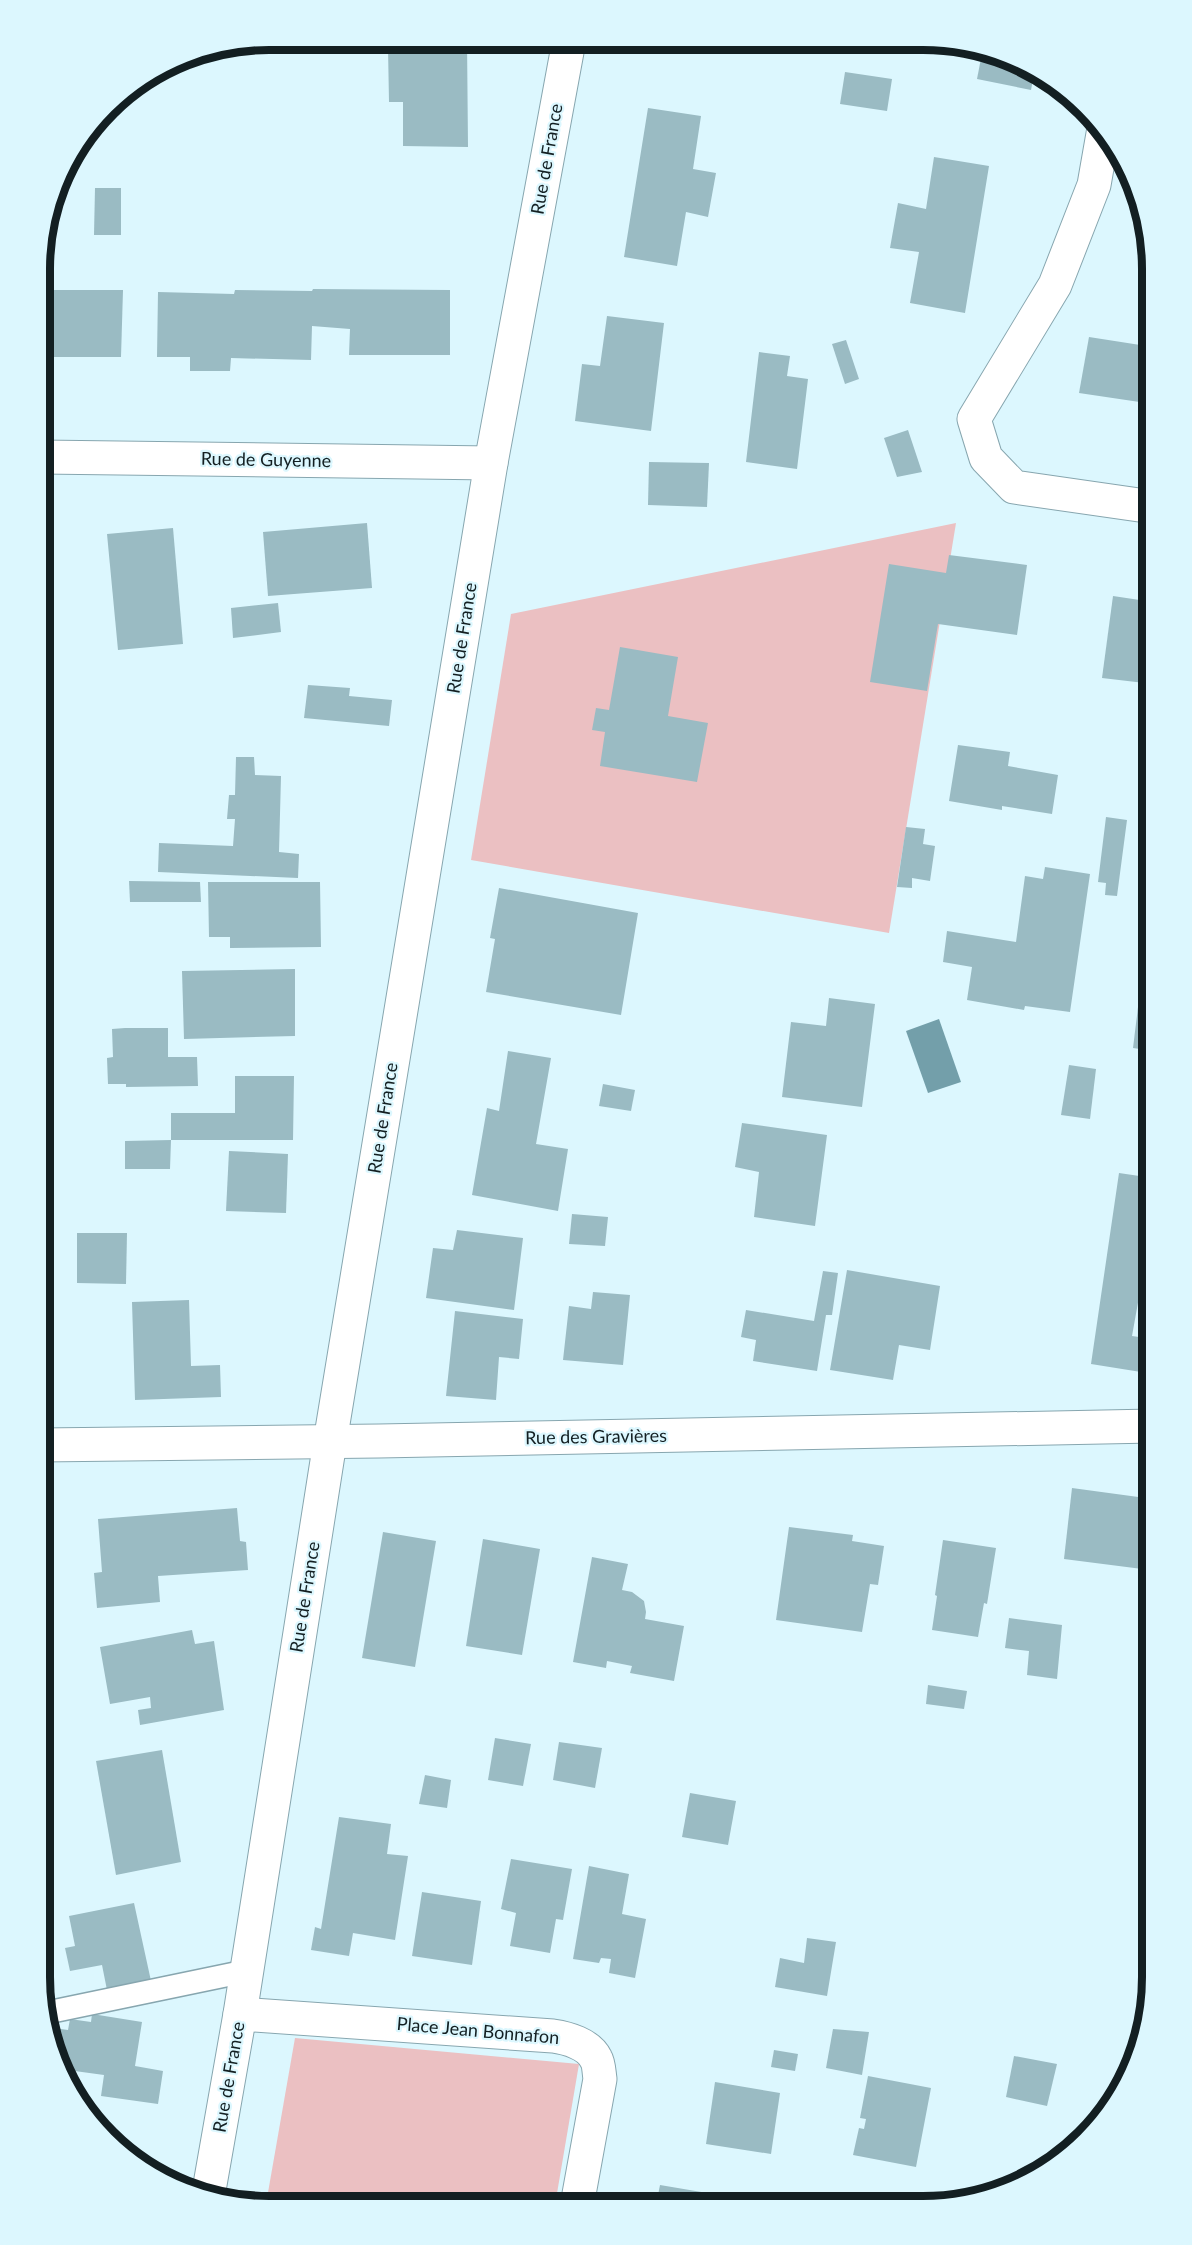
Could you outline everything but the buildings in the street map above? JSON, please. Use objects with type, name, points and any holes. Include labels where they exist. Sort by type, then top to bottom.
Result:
[{"type":"street","name":"Rue de France","points":[[210,2187],[240,2014],[330,1442],[491,463],[567,50]]},
{"type":"street","points":[[1102,141],[1094,185],[1054,285],[974,419],[986,458],[1014,487],[1142,505]]},
{"type":"street","name":"Rue de Guyenne","points":[[50,458],[491,463]]},
{"type":"street","name":"Rue des Gravières","points":[[50,1445],[330,1442],[1142,1426]]},
{"type":"street","name":"Place Jean Bonnafon","points":[[240,2014],[569,2038],[587,2049],[596,2059],[600,2079],[579,2196]]},
{"type":"lane","points":[[52,2011],[247,1971]]},
{"type":"shaded area","points":[[956,523],[889,933],[471,860],[511,614]]},
{"type":"shaded area","points":[[295,2038],[579,2064],[557,2196],[267,2196]]},
{"type":"water","points":[[939,1019],[961,1082],[928,1093],[906,1031]]}]
